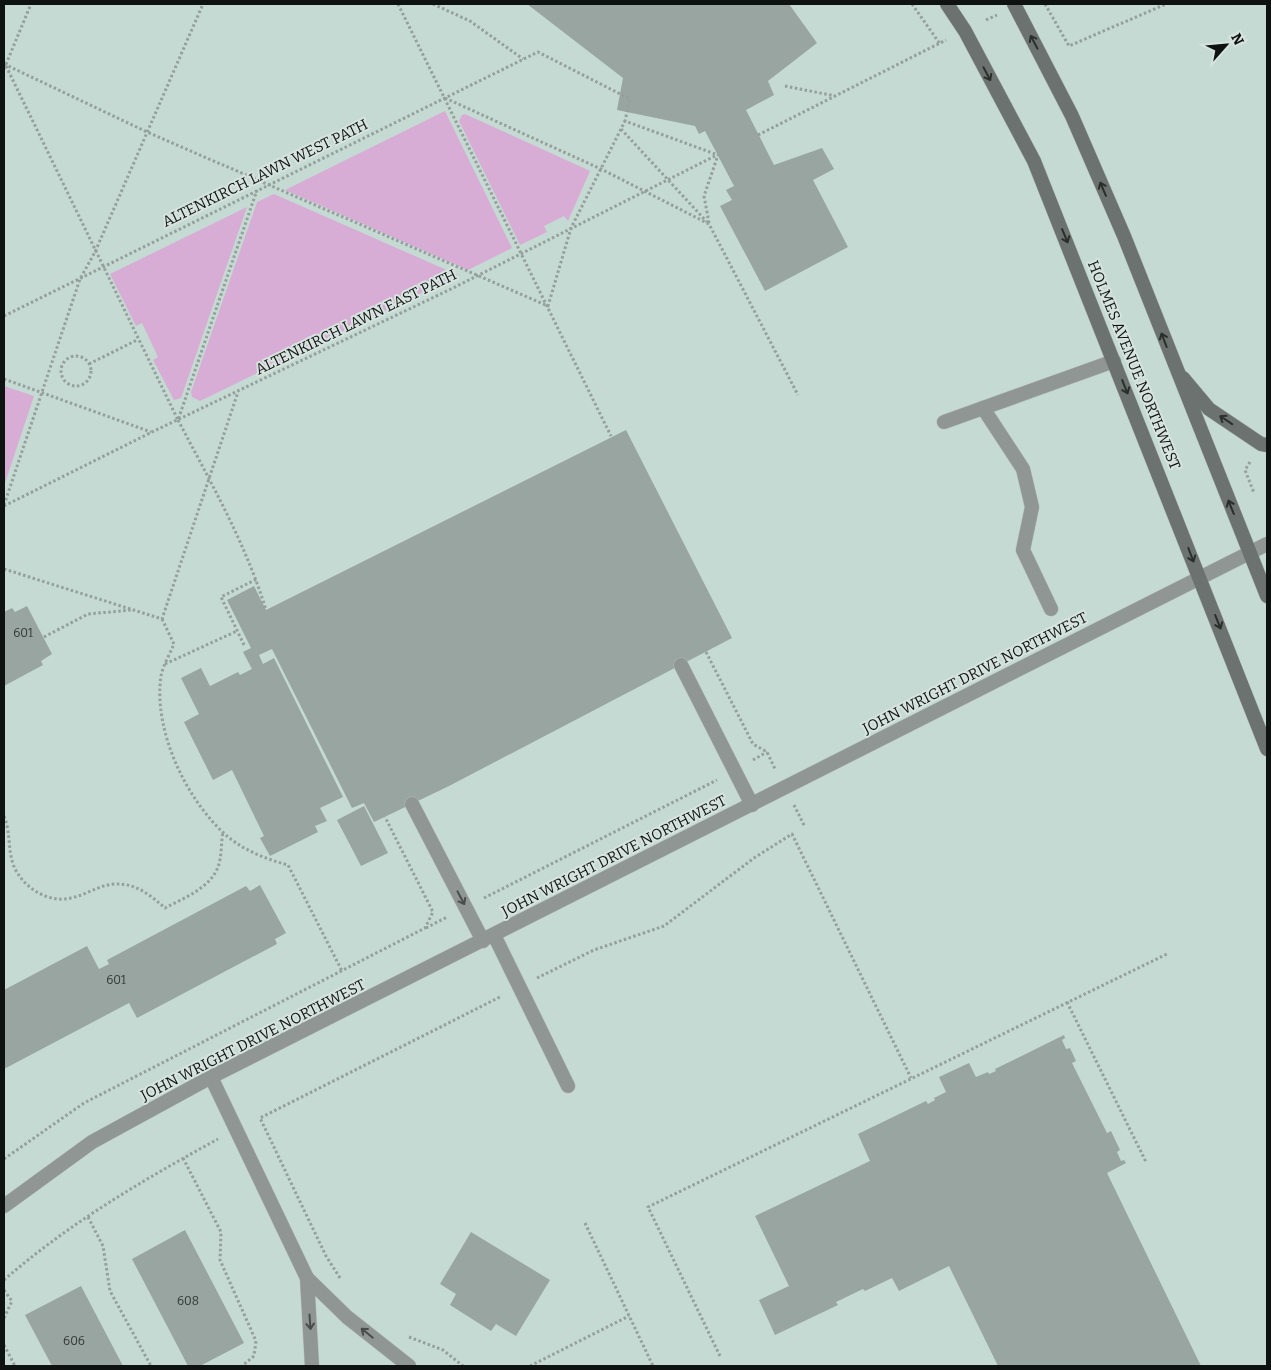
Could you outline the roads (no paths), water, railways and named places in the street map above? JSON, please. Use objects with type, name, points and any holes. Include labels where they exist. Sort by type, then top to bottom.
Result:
[{"type":"main road","name":"HOLMES AVENUE NORTHWEST","points":[[947,4],[965,31],[1034,161],[1267,749]]},
{"type":"main road","points":[[1014,4],[1072,116],[1124,236],[1267,596]]},
{"type":"main road","points":[[1176,370],[1209,409],[1261,444],[1267,445]]},
{"type":"street","points":[[944,422],[1114,361]]},
{"type":"street","points":[[983,408],[1023,470],[1032,507],[1023,550],[1051,609]]},
{"type":"street","name":"JOHN WRIGHT DRIVE NORTHWEST","points":[[4,1206],[92,1142],[212,1077],[1267,544]]},
{"type":"street","points":[[681,665],[752,805]]},
{"type":"street","points":[[412,804],[466,907],[520,987],[568,1086]]},
{"type":"street","points":[[212,1077],[307,1278],[347,1317],[403,1366]]},
{"type":"street","points":[[307,1278],[312,1366]]}]
